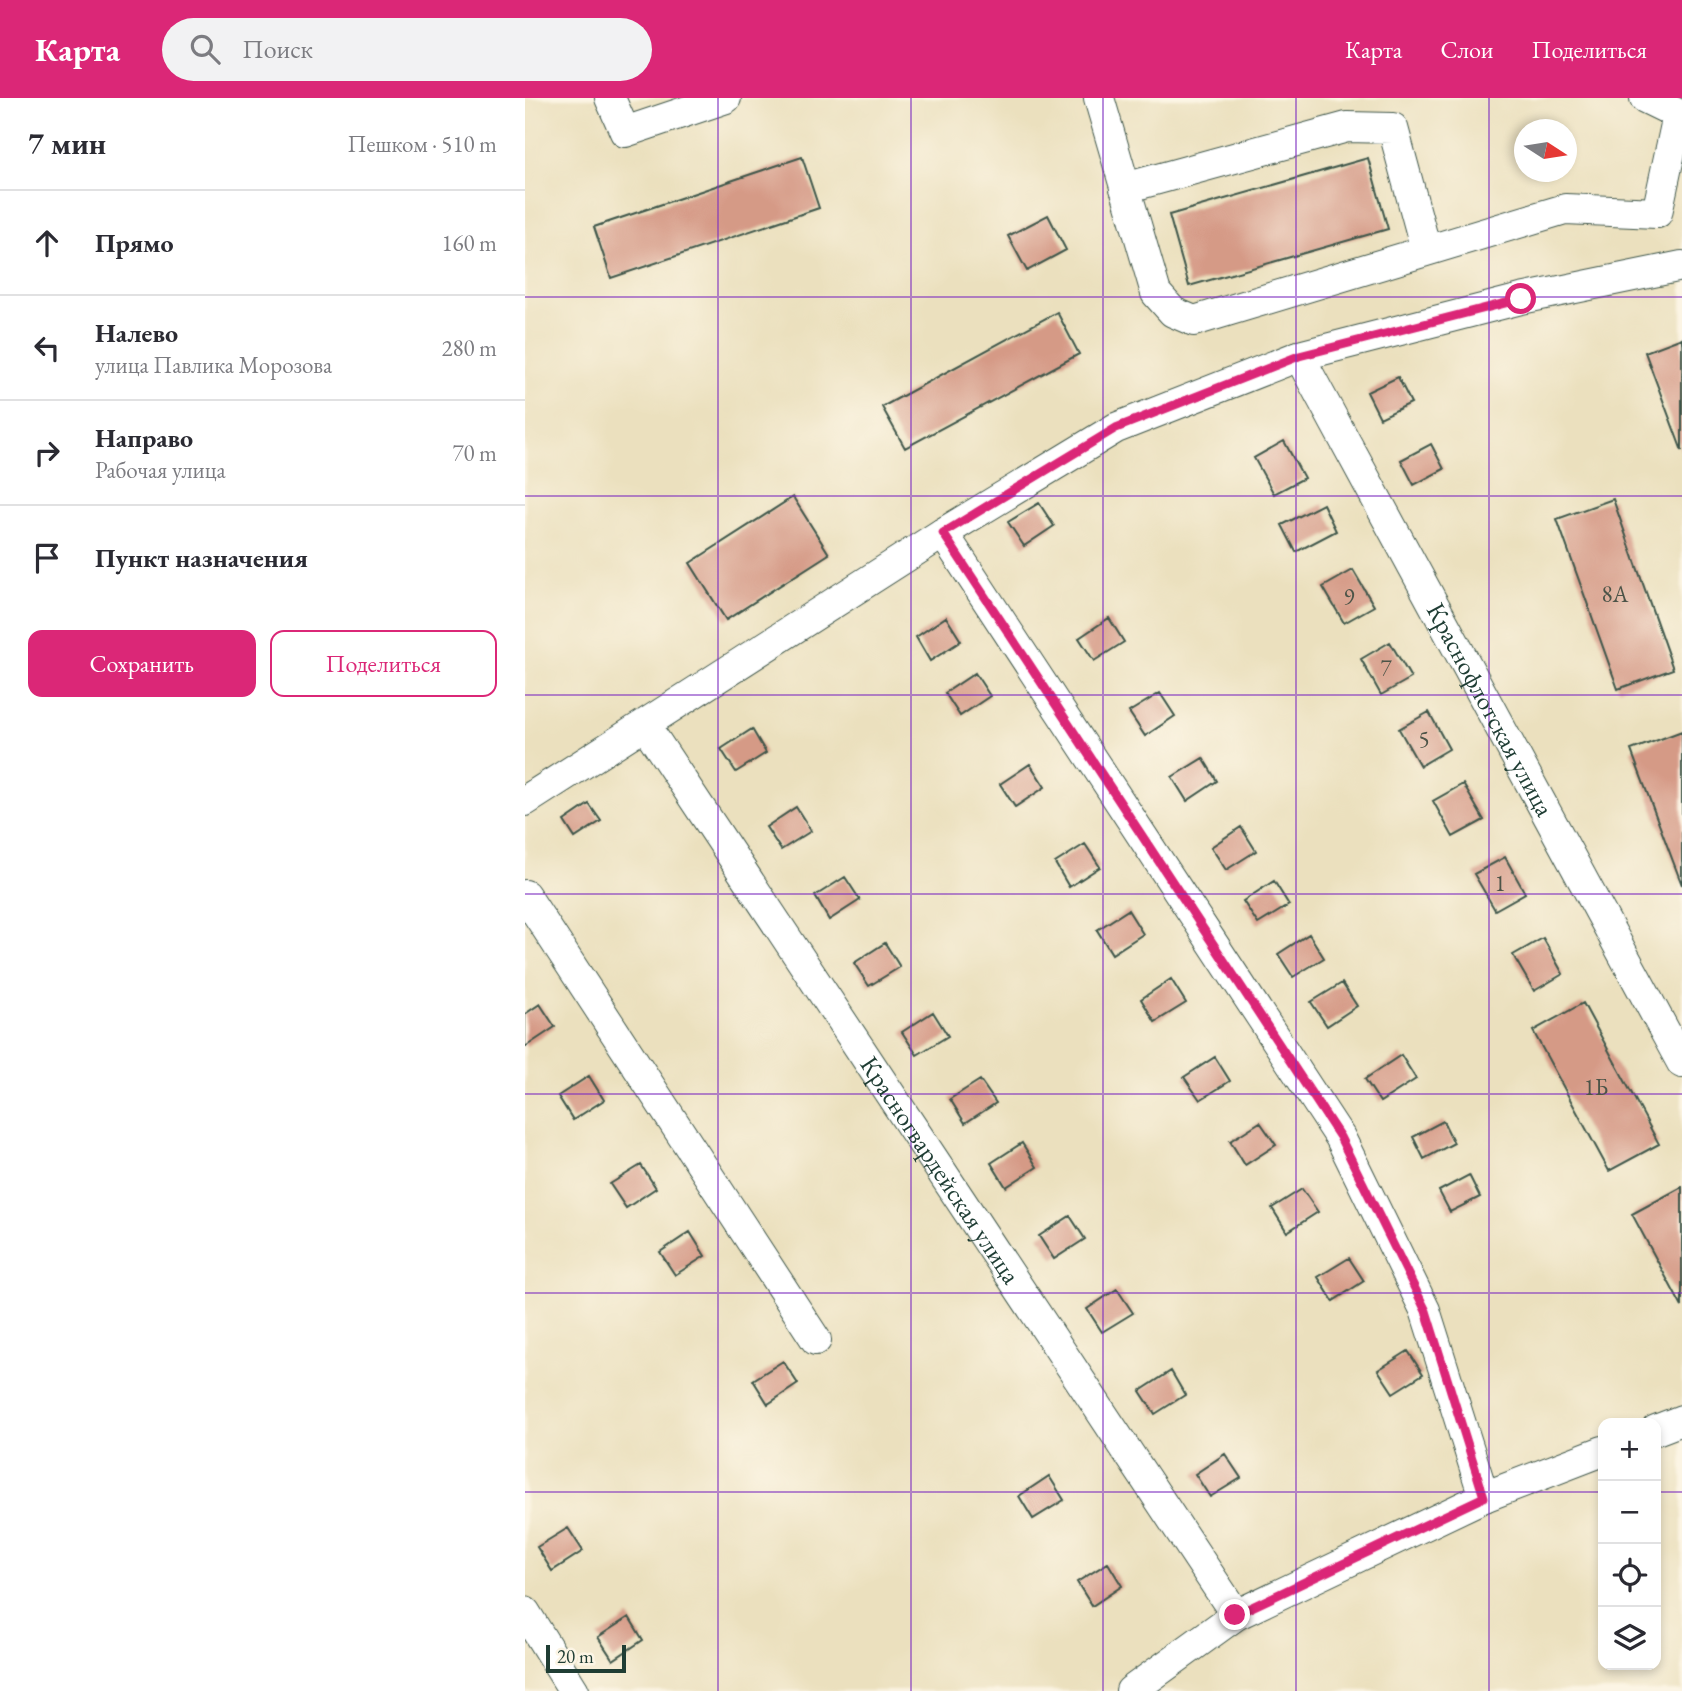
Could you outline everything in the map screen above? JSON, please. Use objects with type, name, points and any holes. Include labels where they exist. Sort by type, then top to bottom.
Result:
[{"type":"street","points":[[610,98],[625,132],[726,98]]},
{"type":"street","points":[[1100,98],[1156,293],[1173,312],[1194,321],[1565,209],[1657,213],[1680,115],[1645,98]]},
{"type":"street","points":[[1125,188],[1347,127],[1393,128],[1426,250]]},
{"type":"street","points":[[525,801],[943,533],[1116,428],[1299,356],[1521,299],[1682,265]]},
{"type":"street","name":"Краснофлотская улица","points":[[1299,356],[1682,1063]]},
{"type":"street","points":[[943,533],[1340,1137],[1426,1311],[1484,1497]]},
{"type":"street","name":"Красногвардейская улица","points":[[645,725],[1235,1615]]},
{"type":"street","points":[[525,895],[815,1340]]},
{"type":"street","points":[[1661,1428],[1682,1420]]},
{"type":"street","points":[[1131,1691],[1235,1615],[1484,1497],[1598,1453]]},
{"type":"street","points":[[525,1612],[574,1691]]},
{"type":"building","points":[[802,157],[819,208],[611,278],[594,227]]},
{"type":"building","points":[[1368,158],[1388,229],[1189,286],[1169,215]]},
{"type":"building","points":[[1048,215],[1066,250],[1027,271],[1008,236]]},
{"type":"building","points":[[1057,312],[1079,354],[905,448],[882,407]]},
{"type":"building","points":[[1682,338],[1682,451],[1645,352]]},
{"type":"building","points":[[1398,377],[1411,403],[1380,418],[1367,392]]},
{"type":"building","points":[[1284,441],[1304,478],[1274,494],[1254,458]]},
{"type":"building","points":[[1431,444],[1444,469],[1414,485],[1401,460]]},
{"type":"building","points":[[793,497],[829,554],[726,620],[690,563]]},
{"type":"building","points":[[1613,499],[1673,669],[1618,689],[1557,519]]},
{"type":"building","points":[[1039,503],[1054,526],[1024,546],[1008,522]]},
{"type":"building","points":[[1323,504],[1336,531],[1296,552],[1282,525]]},
{"type":"building","points":[[1353,570],[1374,606],[1344,623],[1323,587]]},
{"type":"building","points":[[946,617],[961,641],[930,661],[916,637]]},
{"type":"building","points":[[1109,618],[1124,642],[1094,661],[1079,638]]},
{"type":"building","points":[[1390,642],[1411,678],[1381,695],[1361,659]]},
{"type":"building","points":[[975,673],[990,696],[960,716],[945,693]]},
{"type":"building","points":[[1160,693],[1175,716],[1145,736],[1129,712]]},
{"type":"building","points":[[1429,712],[1449,749],[1420,766],[1399,729]]},
{"type":"building","points":[[752,729],[766,753],[736,772],[721,749]]},
{"type":"building","points":[[1682,731],[1682,885],[1631,750]]},
{"type":"building","points":[[1203,758],[1217,781],[1187,801],[1172,777]]},
{"type":"building","points":[[1030,764],[1045,787],[1015,807],[1000,784]]},
{"type":"building","points":[[1463,784],[1484,820],[1453,837],[1433,801]]},
{"type":"building","points":[[589,804],[601,821],[575,838],[564,821]]},
{"type":"building","points":[[796,807],[811,831],[781,850],[766,827]]},
{"type":"building","points":[[1241,827],[1256,851],[1226,870],[1211,847]]},
{"type":"building","points":[[1085,844],[1100,867],[1069,887],[1055,863]]},
{"type":"building","points":[[1505,857],[1525,893],[1495,910],[1474,874]]},
{"type":"building","points":[[845,877],[860,900],[829,920],[815,896]]},
{"type":"building","points":[[1274,881],[1289,905],[1258,924],[1243,901]]},
{"type":"building","points":[[1128,910],[1143,934],[1112,954],[1097,930]]},
{"type":"building","points":[[1309,934],[1324,958],[1293,977],[1278,954]]},
{"type":"building","points":[[1543,938],[1563,974],[1534,991],[1513,955]]},
{"type":"building","points":[[885,943],[900,967],[869,986],[854,963]]},
{"type":"building","points":[[1171,979],[1186,1003],[1155,1022],[1141,999]]},
{"type":"building","points":[[1342,983],[1357,1006],[1327,1026],[1311,1002]]},
{"type":"building","points":[[1583,1003],[1659,1144],[1609,1171],[1533,1031]]},
{"type":"building","points":[[540,1004],[555,1027],[525,1047],[525,1014]]},
{"type":"building","points":[[933,1012],[948,1036],[917,1055],[902,1032]]},
{"type":"building","points":[[1401,1055],[1416,1079],[1380,1102],[1365,1079]]},
{"type":"building","points":[[1215,1057],[1230,1081],[1200,1100],[1184,1077]]},
{"type":"building","points":[[589,1076],[604,1100],[573,1120],[558,1096]]},
{"type":"building","points":[[980,1080],[996,1103],[965,1123],[950,1099]]},
{"type":"building","points":[[1443,1121],[1454,1143],[1424,1159],[1413,1137]]},
{"type":"building","points":[[1260,1122],[1276,1145],[1245,1165],[1230,1141]]},
{"type":"building","points":[[1022,1143],[1037,1167],[1006,1187],[991,1163]]},
{"type":"building","points":[[641,1165],[656,1188],[626,1208],[610,1184]]},
{"type":"building","points":[[1469,1175],[1480,1197],[1450,1212],[1439,1191]]},
{"type":"building","points":[[1682,1187],[1682,1307],[1632,1214]]},
{"type":"building","points":[[1302,1189],[1318,1212],[1287,1232],[1272,1208]]},
{"type":"building","points":[[1070,1216],[1085,1239],[1054,1259],[1039,1236]]},
{"type":"building","points":[[690,1232],[705,1256],[675,1275],[660,1252]]},
{"type":"building","points":[[1349,1258],[1364,1281],[1333,1301],[1318,1277]]},
{"type":"building","points":[[1117,1289],[1133,1313],[1102,1332],[1087,1309]]},
{"type":"building","points":[[1408,1351],[1423,1374],[1393,1393],[1378,1370]]},
{"type":"building","points":[[783,1361],[798,1384],[768,1404],[753,1380]]},
{"type":"building","points":[[1171,1371],[1185,1395],[1155,1414],[1140,1391]]},
{"type":"building","points":[[1225,1454],[1241,1478],[1210,1497],[1195,1474]]},
{"type":"building","points":[[1049,1476],[1064,1500],[1033,1519],[1019,1496]]},
{"type":"building","points":[[568,1528],[583,1551],[552,1571],[537,1547]]},
{"type":"building","points":[[1108,1563],[1122,1586],[1092,1606],[1077,1582]]},
{"type":"building","points":[[629,1617],[643,1640],[613,1660],[598,1637]]},
{"type":"route","points":[[1235,1615],[1484,1497],[1426,1311],[1340,1137],[943,533],[1116,428],[1299,356],[1521,299]]}]
